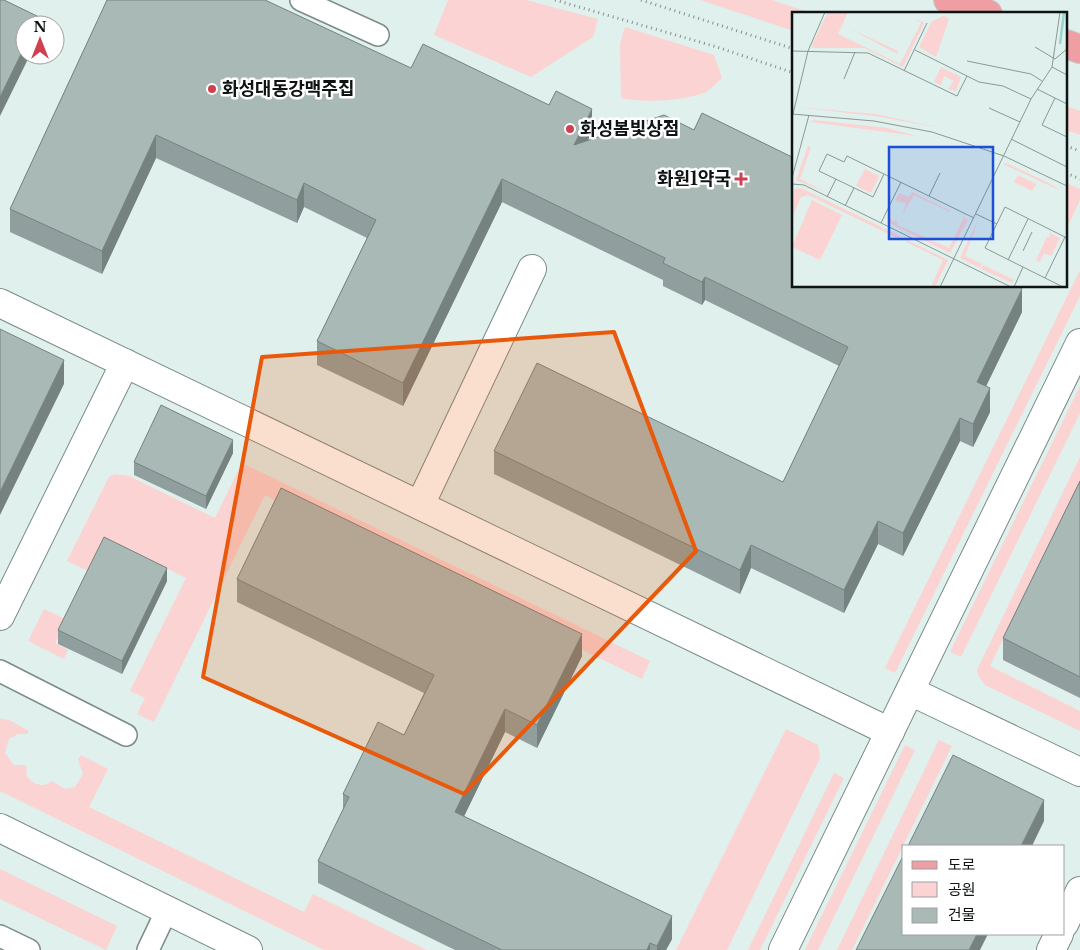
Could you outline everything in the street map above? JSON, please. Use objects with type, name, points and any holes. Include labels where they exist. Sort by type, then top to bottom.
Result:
[{"type":"main road","points":[[948,0],[982,12]]},
{"type":"main road","points":[[1068,45],[1080,49]]},
{"type":"street","points":[[420,505],[532,269]]},
{"type":"street","points":[[0,303],[890,732]]},
{"type":"street","points":[[783,950],[1080,343]]},
{"type":"street","points":[[0,616],[125,363]]},
{"type":"street","points":[[910,691],[1080,772]]},
{"type":"street","points":[[0,828],[248,950]]},
{"type":"street","points":[[1065,922],[1080,891]]},
{"type":"street","points":[[1051,950],[1058,935]]},
{"type":"lane","points":[[302,0],[378,35]]},
{"type":"lane","points":[[0,671],[126,735]]},
{"type":"lane","points":[[148,950],[166,910]]},
{"type":"lane","points":[[0,936],[29,950]]},
{"type":"path","points":[[555,0],[717,47],[792,72]]},
{"type":"path","points":[[641,0],[792,48]]},
{"type":"path","points":[[1068,147],[1080,151]]},
{"type":"path","points":[[1068,174],[1080,179]]},
{"type":"highlighted area","points":[[614,332],[696,551],[464,794],[203,677],[262,357]]},
{"type":"green space","points":[[448,0],[526,0],[598,19],[593,37],[531,77],[434,35]]},
{"type":"green space","points":[[700,0],[772,0],[807,12],[792,12],[792,30]]},
{"type":"green space","points":[[625,27],[714,55],[722,78],[704,93],[685,98],[652,101],[621,98],[620,44]]},
{"type":"green space","points":[[1068,107],[1080,111],[1080,135],[1068,131]]},
{"type":"green space","points":[[1068,184],[1080,189],[1080,200],[1068,226]]},
{"type":"green space","points":[[1080,270],[1080,296],[895,673],[885,668]]},
{"type":"green space","points":[[1080,386],[1080,413],[961,657],[950,652]]},
{"type":"green space","points":[[1080,457],[1080,481],[990,666],[1080,711],[1080,731],[985,685],[977,670]]},
{"type":"green space","points":[[242,463],[650,661],[642,679],[265,495],[154,722],[137,714],[145,698],[130,691],[186,578],[120,545],[90,572],[67,561],[109,477],[115,474],[129,476],[215,518]]},
{"type":"green space","points":[[44,609],[67,620],[55,643],[68,650],[64,659],[28,641]]},
{"type":"green space","points":[[0,719],[9,720],[29,731],[27,734],[18,734],[9,739],[5,753],[14,765],[26,765],[27,777],[33,782],[42,785],[52,781],[65,789],[75,787],[83,774],[78,759],[81,755],[108,769],[89,807],[304,912],[313,894],[427,950],[324,950],[0,791]]},
{"type":"green space","points":[[786,729],[818,745],[820,758],[727,950],[676,950]]},
{"type":"green space","points":[[939,740],[952,746],[852,950],[837,950]]},
{"type":"green space","points":[[905,745],[915,750],[818,950],[805,950]]},
{"type":"green space","points":[[834,773],[844,778],[760,950],[748,950]]},
{"type":"green space","points":[[0,869],[117,926],[106,950],[0,899]]},
{"type":"building","points":[[0,0],[4,0],[35,15],[15,15],[16,65],[0,97]]},
{"type":"building","points":[[107,0],[265,0],[411,68],[423,44],[549,105],[556,91],[592,109],[574,145],[664,115],[694,130],[702,113],[792,157],[792,288],[1022,289],[977,382],[990,388],[973,424],[960,418],[903,533],[878,521],[844,590],[751,545],[740,570],[494,451],[537,363],[783,482],[848,347],[705,277],[702,282],[663,263],[665,258],[502,179],[403,383],[317,341],[376,220],[304,183],[297,200],[156,135],[102,251],[10,209]]},
{"type":"building","points":[[0,329],[64,360],[0,492]]},
{"type":"building","points":[[161,405],[233,440],[206,496],[134,462]]},
{"type":"building","points":[[1080,481],[1080,677],[1003,638]]},
{"type":"building","points":[[281,488],[582,634],[537,725],[505,709],[455,812],[672,916],[657,946],[650,943],[647,950],[502,950],[318,861],[349,797],[343,794],[378,722],[404,735],[434,675],[237,579]]},
{"type":"building","points":[[104,537],[167,568],[122,661],[58,630]]},
{"type":"building","points":[[953,755],[1044,800],[1022,845],[908,845]]},
{"type":"building","points":[[902,858],[902,935],[976,935],[969,950],[856,950]]},
{"type":"place","name":"화성대동강맥주집","points":[[212,89]]},
{"type":"place","name":"화성봄빛상점","points":[[570,129]]},
{"type":"place","name":"화원1약국","points":[[741,179]]}]
